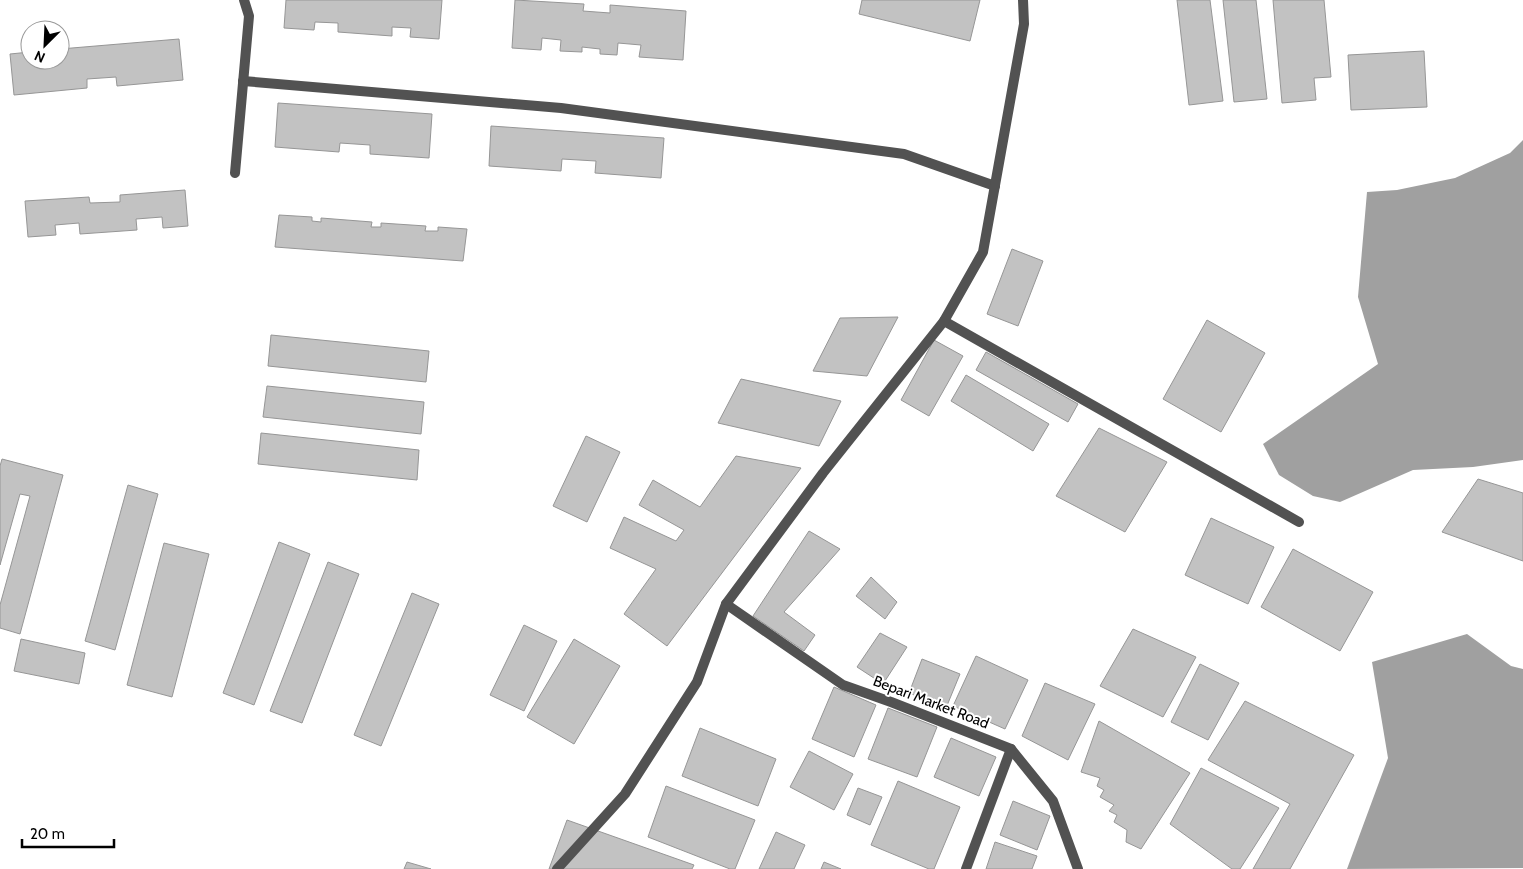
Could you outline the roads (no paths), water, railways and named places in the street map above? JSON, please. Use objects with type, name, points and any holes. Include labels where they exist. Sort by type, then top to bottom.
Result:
[{"type":"street","points":[[235,173],[249,16],[244,0]]},
{"type":"street","points":[[557,869],[625,794],[697,682],[726,604],[823,473],[944,321],[983,252],[1024,24],[1023,0]]},
{"type":"street","points":[[243,81],[561,108],[904,154],[995,186]]},
{"type":"street","points":[[944,321],[1299,522]]},
{"type":"street","name":"Bepari Market Road","points":[[726,604],[843,685],[1011,749],[1053,801],[1078,869]]},
{"type":"street","points":[[966,869],[1011,749]]}]
